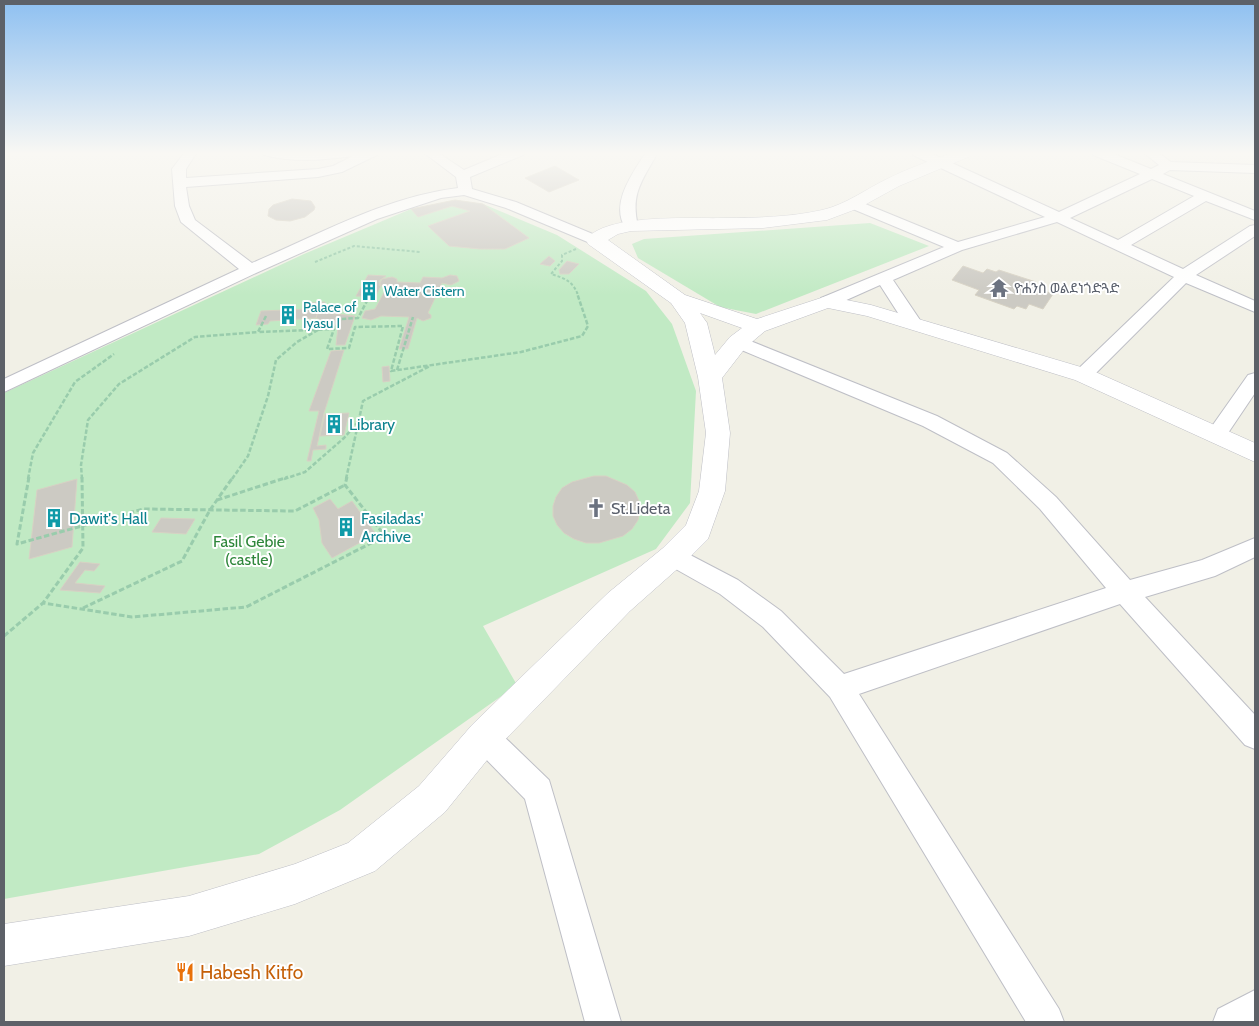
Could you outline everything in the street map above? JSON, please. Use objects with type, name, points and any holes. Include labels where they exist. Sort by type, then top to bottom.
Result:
[{"type":"street","points":[[181,200],[188,222],[250,270]]},
{"type":"street","points":[[5,384],[250,270],[392,207],[419,200]]},
{"type":"street","points":[[494,200],[595,240],[678,299],[757,326]]},
{"type":"street","points":[[629,200],[627,209],[631,226]]},
{"type":"street","points":[[595,240],[612,230],[631,226],[763,223],[827,215],[860,200]]},
{"type":"street","points":[[1023,200],[1184,276],[1255,307]]},
{"type":"street","points":[[710,377],[738,342],[757,326],[827,302],[957,247],[1060,217],[1097,200]]},
{"type":"street","points":[[1120,245],[1198,200]]},
{"type":"street","points":[[1217,200],[1255,216]]},
{"type":"street","points":[[853,204],[957,247]]},
{"type":"street","points":[[1236,208],[1255,206]]},
{"type":"street","points":[[1083,375],[1184,276],[1255,229]]},
{"type":"street","points":[[884,278],[913,323]]},
{"type":"street","points":[[4,945],[189,916],[295,884],[361,857],[432,799],[484,737],[619,602],[673,556],[698,531],[712,491],[718,433],[710,377],[696,323],[678,299]]},
{"type":"street","points":[[827,302],[871,311],[1083,375],[1255,452]]},
{"type":"street","points":[[738,342],[930,421],[1000,458],[1048,503],[1125,592],[1255,735]]},
{"type":"street","points":[[1217,434],[1255,379]]},
{"type":"street","points":[[840,688],[1125,592],[1206,570],[1255,547]]},
{"type":"street","points":[[673,556],[729,587],[772,619],[840,688],[1046,1022]]},
{"type":"street","points":[[484,737],[538,791],[603,1022]]},
{"type":"street","points":[[1231,1022],[1255,1008]]},
{"type":"path","points":[[368,299],[358,318],[341,319],[334,329],[327,349],[348,348],[355,327],[403,326],[391,371],[521,352],[582,336],[588,326],[575,288],[567,279],[550,274],[562,261],[562,255],[595,240]]},
{"type":"path","points":[[310,264],[354,246],[420,252]]},
{"type":"path","points":[[258,332],[266,316]]},
{"type":"path","points":[[397,370],[413,316]]},
{"type":"path","points":[[4,636],[43,603],[83,548],[84,525],[81,465],[88,420],[120,384],[195,337],[334,329]]},
{"type":"path","points":[[83,608],[182,562],[216,500],[248,456],[268,396],[276,360],[297,342],[319,330]]},
{"type":"path","points":[[116,354],[75,382],[34,452],[17,544],[143,509],[295,511],[345,485]]},
{"type":"path","points":[[345,485],[363,401],[430,366]]},
{"type":"path","points":[[216,500],[305,472],[344,438],[359,421]]},
{"type":"path","points":[[43,603],[132,617],[246,607],[385,536],[345,485]]},
{"type":"green space","name":"Fasil Gebie (castle)","points":[[455,200],[483,204],[557,235],[646,291],[672,324],[696,391],[690,503],[656,549],[483,626],[517,685],[340,810],[259,854],[4,899],[4,393],[304,254],[411,209]]},
{"type":"green space","points":[[870,223],[929,246],[756,314],[720,307],[638,258],[632,244],[644,239]]},
{"type":"building","points":[[289,200],[300,200],[311,201],[315,207],[305,217],[290,221],[276,220],[268,216],[269,209],[273,205]]},
{"type":"building","points":[[455,200],[483,204],[529,238],[505,249],[449,246],[428,226],[470,211],[452,206],[418,217],[411,209]]},
{"type":"building","points":[[549,256],[555,261],[550,266],[540,264]]},
{"type":"building","points":[[567,261],[579,264],[569,274],[560,274],[559,270]]},
{"type":"building","points":[[963,266],[983,273],[987,269],[996,272],[999,270],[1036,282],[1033,287],[1053,294],[1043,309],[1029,304],[1026,309],[1017,306],[1014,309],[975,295],[979,290],[952,280]]},
{"type":"building","name":"Water Cistern","points":[[368,275],[386,276],[379,281],[381,286],[375,297],[356,296]]},
{"type":"building","points":[[450,275],[457,276],[459,281],[451,285],[442,283],[428,313],[431,315],[431,318],[423,321],[417,318],[408,349],[399,349],[409,317],[381,316],[371,320],[362,318],[365,311],[375,309],[387,287],[379,285],[382,279],[392,277],[397,279],[397,282],[420,283],[423,277],[442,278]]},
{"type":"building","name":"Palace of Iyasu I","points":[[325,302],[323,308],[319,309],[316,318],[270,321],[268,324],[256,325],[261,311],[308,309],[309,303]]},
{"type":"building","points":[[318,312],[355,316],[345,345],[336,345],[338,327],[316,318]]},
{"type":"building","points":[[344,350],[324,413],[317,446],[326,445],[326,449],[313,450],[311,461],[307,461],[319,411],[309,411],[331,351]]},
{"type":"building","points":[[389,366],[390,381],[383,382],[382,367]]},
{"type":"building","name":"Library","points":[[349,413],[344,435],[320,436],[325,414]]},
{"type":"building","name":"St.Lideta","points":[[594,476],[606,476],[627,485],[635,492],[640,510],[638,520],[632,529],[623,536],[599,543],[586,543],[564,533],[557,525],[553,516],[553,506],[562,488],[572,482]]},
{"type":"building","name":"Dawit's Hall","points":[[77,479],[72,547],[29,559],[37,490]]},
{"type":"building","name":"Fasiladas' Archive","points":[[330,499],[338,509],[352,501],[376,534],[332,558],[322,543],[319,520],[313,508]]},
{"type":"building","points":[[161,518],[195,519],[186,534],[152,532]]},
{"type":"building","points":[[80,562],[100,564],[94,571],[85,570],[75,583],[105,586],[100,593],[60,590]]},
{"type":"place","name":"ዮሐንስ ወልደነጎድጓድ","points":[[999,288]]},
{"type":"place","name":"Water Cistern","points":[[369,291]]},
{"type":"place","name":"Palace of Iyasu I","points":[[288,315]]},
{"type":"place","name":"Library","points":[[334,424]]},
{"type":"place","name":"St.Lideta","points":[[596,508]]},
{"type":"place","name":"Dawit's Hall","points":[[54,518]]},
{"type":"place","name":"Fasiladas' Archive","points":[[346,527]]},
{"type":"place","name":"Habesh Kitfo","points":[[185,972]]}]
